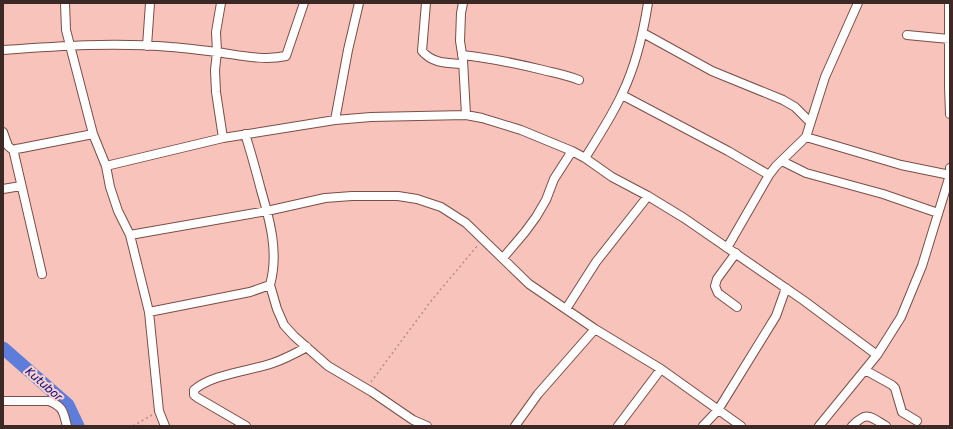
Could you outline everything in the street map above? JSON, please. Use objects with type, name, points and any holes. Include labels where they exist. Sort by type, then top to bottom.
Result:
[{"type":"street","points":[[65,3],[66,30],[93,134],[106,166],[110,187],[118,211],[130,235],[149,312],[159,411],[165,426]]},
{"type":"street","points":[[147,46],[150,3]]},
{"type":"street","points":[[221,3],[216,32],[217,52],[215,70],[216,92],[223,138]]},
{"type":"street","points":[[3,50],[70,46],[147,46],[217,52],[241,57],[277,58],[286,56],[304,3]]},
{"type":"street","points":[[335,120],[348,50],[359,3]]},
{"type":"street","points":[[426,3],[422,51],[427,58],[436,61],[463,64]]},
{"type":"street","points":[[463,3],[461,13],[460,41],[466,115]]},
{"type":"street","points":[[585,158],[622,95],[637,57],[648,3]]},
{"type":"street","points":[[727,248],[776,166],[806,137],[826,77],[858,3]]},
{"type":"street","points":[[949,3],[948,87],[950,114]]},
{"type":"street","points":[[643,33],[712,71],[783,100],[795,107],[810,122]]},
{"type":"street","points":[[907,35],[949,39]]},
{"type":"street","points":[[462,55],[513,62],[579,80]]},
{"type":"street","points":[[622,95],[770,175]]},
{"type":"street","points":[[106,166],[223,138],[335,120],[371,117],[466,115],[482,118],[521,130],[572,151],[585,158],[612,177],[648,196],[684,218],[786,288],[877,354]]},
{"type":"street","points":[[3,132],[8,146],[14,151],[42,274]]},
{"type":"street","points":[[14,151],[22,148],[93,134]]},
{"type":"street","points":[[245,134],[272,230],[274,256],[273,274],[270,286],[284,325],[328,366],[366,388],[413,420],[427,426]]},
{"type":"street","points":[[806,137],[901,165],[950,175]]},
{"type":"street","points":[[503,258],[536,217],[546,200],[554,179],[572,151]]},
{"type":"street","points":[[782,161],[806,172],[883,194],[938,213]]},
{"type":"street","points":[[821,425],[877,354],[901,317],[922,266],[950,175],[950,168]]},
{"type":"street","points":[[3,189],[21,186]]},
{"type":"street","points":[[130,235],[267,211],[326,198],[352,196],[398,196],[417,199],[441,207],[466,223],[529,284],[595,328],[661,369],[741,426]]},
{"type":"street","points":[[566,308],[596,262],[648,196]]},
{"type":"street","points":[[736,254],[717,279],[715,286],[718,293],[737,307]]},
{"type":"street","points":[[149,312],[250,292],[270,286]]},
{"type":"street","points":[[703,426],[718,410],[776,316],[786,288]]},
{"type":"street","points":[[515,426],[538,394],[595,328]]},
{"type":"street","points":[[246,426],[198,398],[194,395],[194,390],[197,387],[219,378],[273,363],[307,348]]},
{"type":"street","points":[[618,426],[661,369]]},
{"type":"street","points":[[865,370],[892,385],[895,388],[902,412],[917,421]]},
{"type":"street","points":[[3,401],[49,401],[62,408],[67,426]]},
{"type":"street","points":[[852,426],[861,417],[866,416],[886,426]]},
{"type":"path","points":[[366,388],[431,301],[482,238]]},
{"type":"path","points":[[133,426],[159,411]]},
{"type":"waterway","name":"Kutubor","points":[[3,348],[68,405],[78,426]]}]
